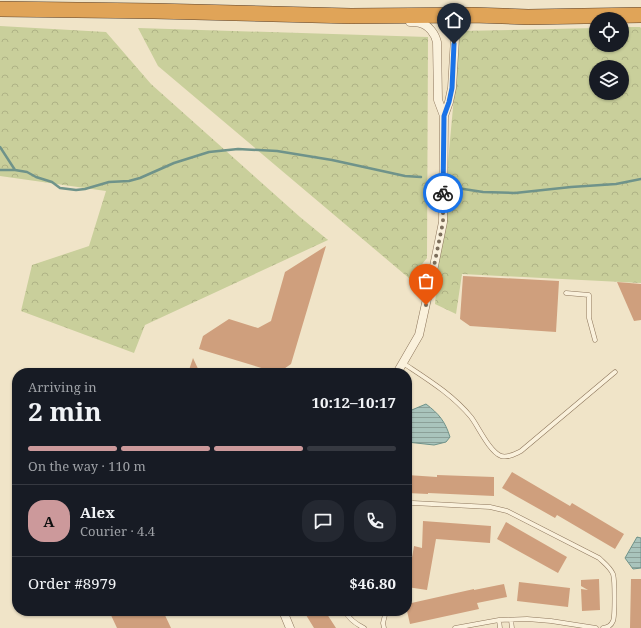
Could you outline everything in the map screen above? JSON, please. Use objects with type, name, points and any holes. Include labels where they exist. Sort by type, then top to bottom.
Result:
[{"type":"highway","points":[[0,9],[351,16],[472,15],[528,17],[641,15]]},
{"type":"street","points":[[400,368],[419,335],[443,222],[444,116],[452,88],[455,38],[460,27],[472,15]]},
{"type":"street","points":[[351,16],[382,22],[420,23],[427,26],[432,31],[437,42],[438,100],[444,116]]},
{"type":"street","points":[[285,616],[290,628]]},
{"type":"lane","points":[[566,293],[589,294],[589,318],[595,340]]},
{"type":"lane","points":[[403,363],[410,368]]},
{"type":"lane","points":[[412,369],[449,395],[472,418],[494,451],[500,456],[508,457],[521,451],[615,372]]},
{"type":"lane","points":[[412,503],[490,507],[507,511],[599,558],[610,568],[613,576],[613,620],[609,626],[603,628]]},
{"type":"lane","points":[[349,616],[364,628]]},
{"type":"lane","points":[[384,628],[385,616]]},
{"type":"lane","points":[[455,628],[499,620],[527,619],[551,620],[596,628]]},
{"type":"lane","points":[[499,620],[500,628]]},
{"type":"lane","points":[[511,620],[512,628]]},
{"type":"green space","points":[[0,26],[106,32],[151,84],[300,217],[328,240],[145,325],[134,353],[21,311],[32,265],[89,246],[106,191],[0,176]]},
{"type":"green space","points":[[629,27],[641,28],[641,283],[462,274],[456,314],[435,304],[460,31],[589,28],[589,52],[629,52]]},
{"type":"green space","points":[[138,28],[428,37],[427,258],[410,279],[158,66]]},
{"type":"water","points":[[426,404],[435,411],[444,422],[450,437],[446,442],[434,445],[412,443],[412,410]]},
{"type":"water","points":[[637,537],[641,538],[641,568],[633,569],[625,558]]},
{"type":"building","points":[[326,246],[291,364],[285,368],[262,368],[199,349],[203,336],[229,319],[258,328],[271,321],[285,272]]},
{"type":"building","points":[[463,276],[559,281],[556,332],[470,326],[460,319]]},
{"type":"building","points":[[617,282],[641,284],[641,320],[634,321]]},
{"type":"building","points":[[193,358],[198,368],[190,368]]},
{"type":"building","points":[[512,472],[570,506],[572,503],[624,534],[615,549],[557,515],[555,518],[502,488]]},
{"type":"building","points":[[412,475],[494,477],[494,496],[412,493]]},
{"type":"building","points":[[423,521],[491,526],[490,543],[436,539],[427,590],[412,588],[412,558],[414,546],[422,548]]},
{"type":"building","points":[[506,522],[567,557],[558,573],[497,539]]},
{"type":"building","points":[[599,579],[600,610],[582,611],[581,589],[588,590],[581,586],[581,580]]},
{"type":"building","points":[[631,579],[641,579],[641,628],[630,628]]},
{"type":"building","points":[[519,582],[570,588],[568,607],[517,601]]},
{"type":"building","points":[[504,584],[507,597],[477,603],[479,609],[410,624],[408,616],[412,616],[412,603]]},
{"type":"building","points":[[111,616],[165,616],[171,628],[117,628]]},
{"type":"building","points":[[307,616],[328,616],[336,628],[314,628]]},
{"type":"waterway","points":[[0,147],[15,170]]},
{"type":"waterway","points":[[0,170],[27,172],[36,177],[52,182],[60,188],[76,190],[109,182],[129,181],[140,178],[174,163],[209,152],[238,149],[277,151],[332,160],[405,176],[421,177]]},
{"type":"waterway","points":[[457,188],[483,192],[515,193],[616,184],[641,179]]},
{"type":"way so far","points":[[426,305],[443,222],[443,193]]},
{"type":"route","points":[[443,193],[444,116],[452,88],[454,44]]}]
